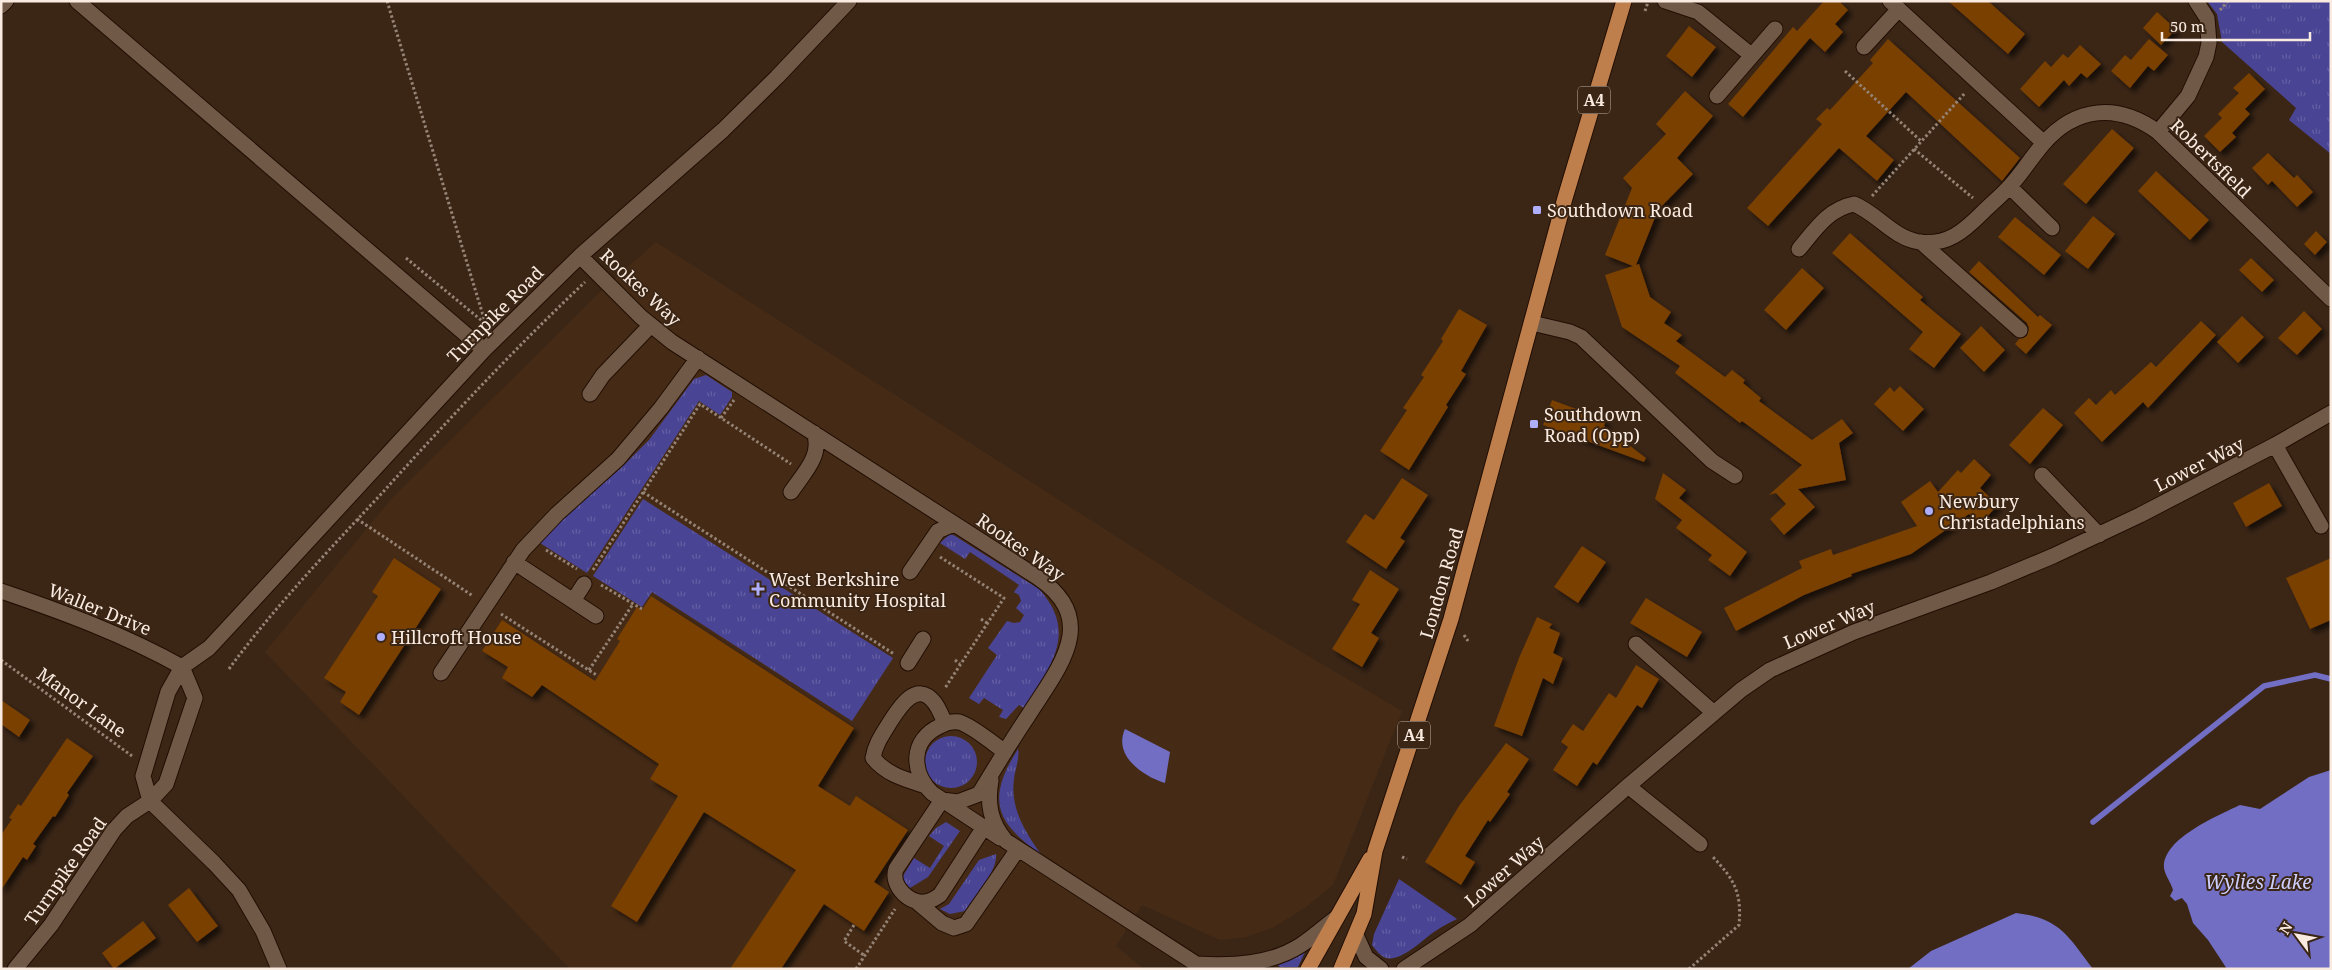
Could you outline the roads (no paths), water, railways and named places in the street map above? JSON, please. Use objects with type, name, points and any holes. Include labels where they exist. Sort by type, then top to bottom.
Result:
[{"type":"main road","name":"A4","points":[[1532,323],[1565,198],[1624,1]]},
{"type":"main road","name":"London Road","points":[[1341,969],[1364,914],[1375,851],[1451,619],[1532,323]]},
{"type":"main road","name":"London Road","points":[[1308,969],[1375,851]]},
{"type":"street","points":[[1,6],[6,1]]},
{"type":"street","points":[[77,1],[484,350]]},
{"type":"street","name":"Turnpike Road","points":[[150,801],[143,776],[168,692],[182,667],[208,648],[236,620],[484,350],[580,256],[723,130],[777,77],[848,1]]},
{"type":"street","points":[[1664,1],[1698,12],[1751,56]]},
{"type":"street","points":[[2158,132],[2188,96],[2206,57],[2209,43],[2207,18],[2196,1]]},
{"type":"street","points":[[1864,47],[1895,5],[2044,143]]},
{"type":"street","points":[[1717,96],[1775,29]]},
{"type":"street","name":"Robertsfield","points":[[1799,249],[1828,215],[1840,206],[1854,204],[1902,237],[1921,242],[1955,237],[1966,229],[2010,186],[2044,143],[2062,126],[2076,118],[2102,112],[2132,117],[2158,132],[2331,299]]},
{"type":"street","points":[[2010,186],[2052,228]]},
{"type":"street","points":[[1921,242],[2020,330]]},
{"type":"street","name":"Rookes Way","points":[[580,256],[650,326],[1051,586],[1067,610],[1071,625],[1070,644],[1057,672],[992,773],[988,807],[997,830],[1012,845],[1200,967],[1230,966],[1280,955],[1301,945],[1336,918]]},
{"type":"street","points":[[1532,323],[1581,337],[1712,461],[1735,476]]},
{"type":"street","points":[[590,394],[603,375],[650,326]]},
{"type":"street","points":[[441,673],[514,562],[531,540],[618,458],[661,408],[698,358]]},
{"type":"street","name":"Lower Way","points":[[1404,969],[1470,925],[1628,786],[1741,690],[1770,670],[1854,632],[1991,582],[2099,535],[2275,445],[2331,413]]},
{"type":"street","points":[[791,492],[817,452],[817,442],[814,433]]},
{"type":"street","points":[[2275,445],[2321,526]]},
{"type":"street","points":[[2042,474],[2099,535]]},
{"type":"street","points":[[910,572],[938,531],[954,524]]},
{"type":"street","points":[[514,562],[596,616]]},
{"type":"street","points":[[573,601],[586,580]]},
{"type":"street","name":"Waller Drive","points":[[1,591],[123,637],[182,667]]},
{"type":"street","points":[[903,660],[923,639]]},
{"type":"street","points":[[1636,644],[1714,713]]},
{"type":"street","name":"Turnpike Road","points":[[15,969],[51,925],[114,830],[127,816],[150,801],[166,784],[195,698],[182,667]]},
{"type":"street","points":[[924,785],[900,778],[879,765],[873,758],[875,747],[901,705],[912,695],[923,694],[934,702],[945,723]]},
{"type":"street","points":[[942,800],[896,868],[893,876],[898,889],[916,901],[942,923],[954,928],[966,924],[1012,845],[942,800],[924,785],[918,774],[916,761],[918,749],[924,738],[933,729],[945,723],[958,722],[1005,752]]},
{"type":"street","points":[[942,800],[958,802],[972,798],[979,794],[992,773]]},
{"type":"street","points":[[1628,786],[1700,844]]},
{"type":"street","points":[[150,801],[171,824],[214,862],[239,890],[263,932],[279,969]]},
{"type":"street","points":[[916,901],[928,902],[940,895],[984,827]]},
{"type":"street","points":[[1356,935],[1366,957],[1381,969]]},
{"type":"water","points":[[1125,729],[1170,752],[1165,783],[1139,770],[1126,756],[1122,738]]},
{"type":"water","name":"Wylies Lake","points":[[2331,770],[2331,969],[2227,969],[2208,940],[2193,923],[2187,904],[2182,898],[2175,901],[2170,896],[2173,890],[2164,868],[2166,857],[2181,838],[2205,822],[2240,805],[2260,809],[2309,777]]},
{"type":"water","points":[[2016,913],[2043,919],[2062,930],[2093,969],[1908,969],[1931,951]]},
{"type":"waterway","points":[[2093,822],[2264,686],[2315,675],[2331,679]]},
{"type":"place","name":"Southdown Road","points":[[1537,210]]},
{"type":"place","name":"Southdown Road (Opp)","points":[[1534,424]]},
{"type":"place","name":"Newbury Christadelphians","points":[[1929,511]]},
{"type":"place","name":"West Berkshire Community Hospital","points":[[758,589]]},
{"type":"place","name":"Hillcroft House","points":[[381,637]]}]
